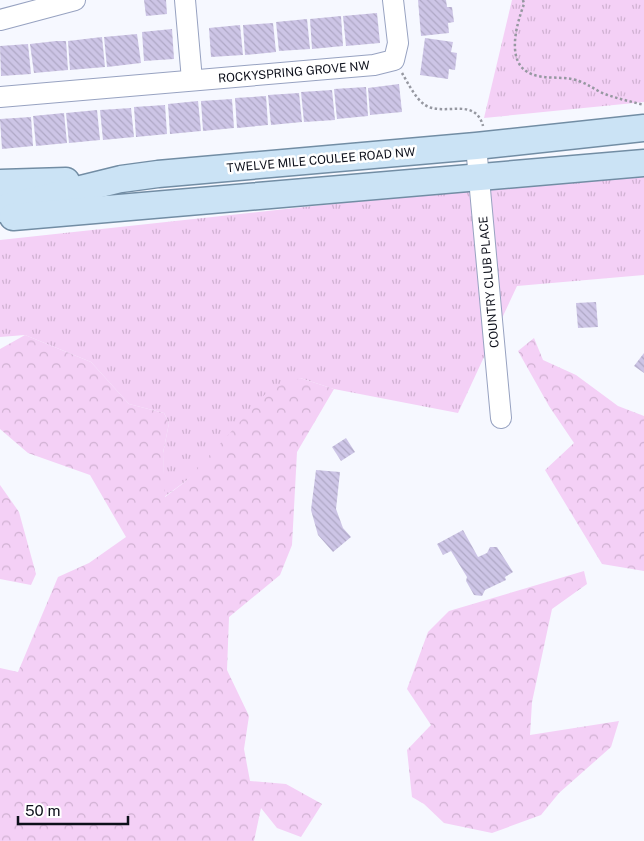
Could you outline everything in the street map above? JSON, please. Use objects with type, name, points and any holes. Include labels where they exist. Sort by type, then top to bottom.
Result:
[{"type":"main road","name":"TWELVE MILE COULEE ROAD NW","points":[[0,208],[121,179],[644,128]]},
{"type":"main road","points":[[0,218],[83,213],[644,163]]},
{"type":"main road","points":[[0,183],[121,179]]},
{"type":"street","points":[[0,20],[75,0]]},
{"type":"street","points":[[185,0],[192,80]]},
{"type":"street","points":[[393,0],[398,43],[394,60]]},
{"type":"street","name":"ROCKYSPRING GROVE NW","points":[[0,97],[374,65],[394,60]]},
{"type":"street","name":"COUNTRY CLUB PLACE","points":[[482,145],[479,178],[501,418]]},
{"type":"path","points":[[523,0],[524,4],[515,31],[515,49],[518,62],[527,72],[536,76],[574,80],[614,97],[644,105]]},
{"type":"path","points":[[394,60],[425,104],[438,108],[463,108],[477,113],[482,121],[482,145]]},
{"type":"green space","points":[[512,0],[644,0],[644,102],[484,118]]},
{"type":"green space","points":[[644,170],[644,275],[517,286],[458,413],[334,389],[300,378],[186,481],[164,497],[163,453],[169,423],[164,413],[129,404],[91,362],[25,335],[0,337],[0,240]]},
{"type":"green space","points":[[25,335],[91,362],[129,404],[164,413],[169,423],[163,453],[165,497],[186,481],[269,390],[300,378],[334,389],[297,452],[292,545],[280,575],[229,617],[227,670],[249,716],[244,749],[250,781],[286,784],[322,804],[301,837],[277,828],[261,808],[254,841],[0,841],[0,668],[18,672],[58,577],[89,563],[126,537],[90,475],[28,453],[0,429],[0,349]]},
{"type":"green space","points":[[534,338],[543,360],[576,375],[618,406],[644,416],[644,571],[602,564],[545,470],[574,443],[549,406],[518,351]]},
{"type":"green space","points":[[0,485],[19,512],[36,574],[31,585],[0,579]]},
{"type":"green space","points":[[584,571],[587,584],[552,609],[532,702],[530,735],[619,721],[611,747],[559,793],[541,815],[492,833],[444,823],[424,804],[412,797],[407,750],[431,725],[407,689],[428,632],[449,611]]},
{"type":"building","points":[[144,0],[166,0],[167,14],[146,16]]},
{"type":"building","points":[[418,0],[446,0],[447,7],[452,7],[454,22],[448,23],[449,33],[421,36]]},
{"type":"building","points":[[377,13],[380,43],[346,46],[343,16]]},
{"type":"building","points":[[341,16],[343,46],[312,49],[310,19]]},
{"type":"building","points":[[307,19],[310,49],[279,51],[276,22]]},
{"type":"building","points":[[273,23],[276,52],[245,55],[243,25]]},
{"type":"building","points":[[240,25],[243,55],[211,57],[209,28]]},
{"type":"building","points":[[172,29],[174,59],[144,61],[142,32]]},
{"type":"building","points":[[137,34],[141,63],[107,67],[104,37]]},
{"type":"building","points":[[102,37],[105,67],[70,70],[68,41]]},
{"type":"building","points":[[425,38],[453,42],[451,52],[457,53],[455,70],[449,69],[448,79],[420,75]]},
{"type":"building","points":[[66,41],[68,70],[34,73],[30,44]]},
{"type":"building","points":[[28,44],[31,74],[1,76],[0,46]]},
{"type":"building","points":[[399,84],[402,112],[370,115],[368,88]]},
{"type":"building","points":[[366,87],[368,116],[337,119],[334,89]]},
{"type":"building","points":[[332,90],[335,120],[304,122],[301,92]]},
{"type":"building","points":[[299,93],[302,122],[271,125],[268,95]]},
{"type":"building","points":[[266,96],[268,125],[237,128],[235,98]]},
{"type":"building","points":[[232,99],[234,128],[203,131],[201,101]]},
{"type":"building","points":[[198,101],[201,131],[170,134],[168,104]]},
{"type":"building","points":[[165,105],[167,134],[136,137],[134,107]]},
{"type":"building","points":[[131,108],[134,137],[103,140],[100,110]]},
{"type":"building","points":[[97,110],[100,140],[69,143],[66,113]]},
{"type":"building","points":[[64,113],[67,143],[36,146],[33,116]]},
{"type":"building","points":[[31,117],[33,146],[2,149],[0,119]]},
{"type":"building","points":[[596,302],[598,327],[578,328],[576,303]]},
{"type":"building","points":[[644,353],[644,373],[634,366]]},
{"type":"building","points":[[346,438],[355,452],[341,461],[332,447]]},
{"type":"building","points":[[316,470],[340,472],[336,509],[343,528],[351,537],[333,552],[318,535],[311,510]]},
{"type":"building","points":[[463,530],[478,557],[487,553],[490,547],[497,547],[513,572],[505,577],[506,580],[485,590],[482,596],[474,595],[466,581],[467,577],[451,551],[443,555],[437,544]]}]
